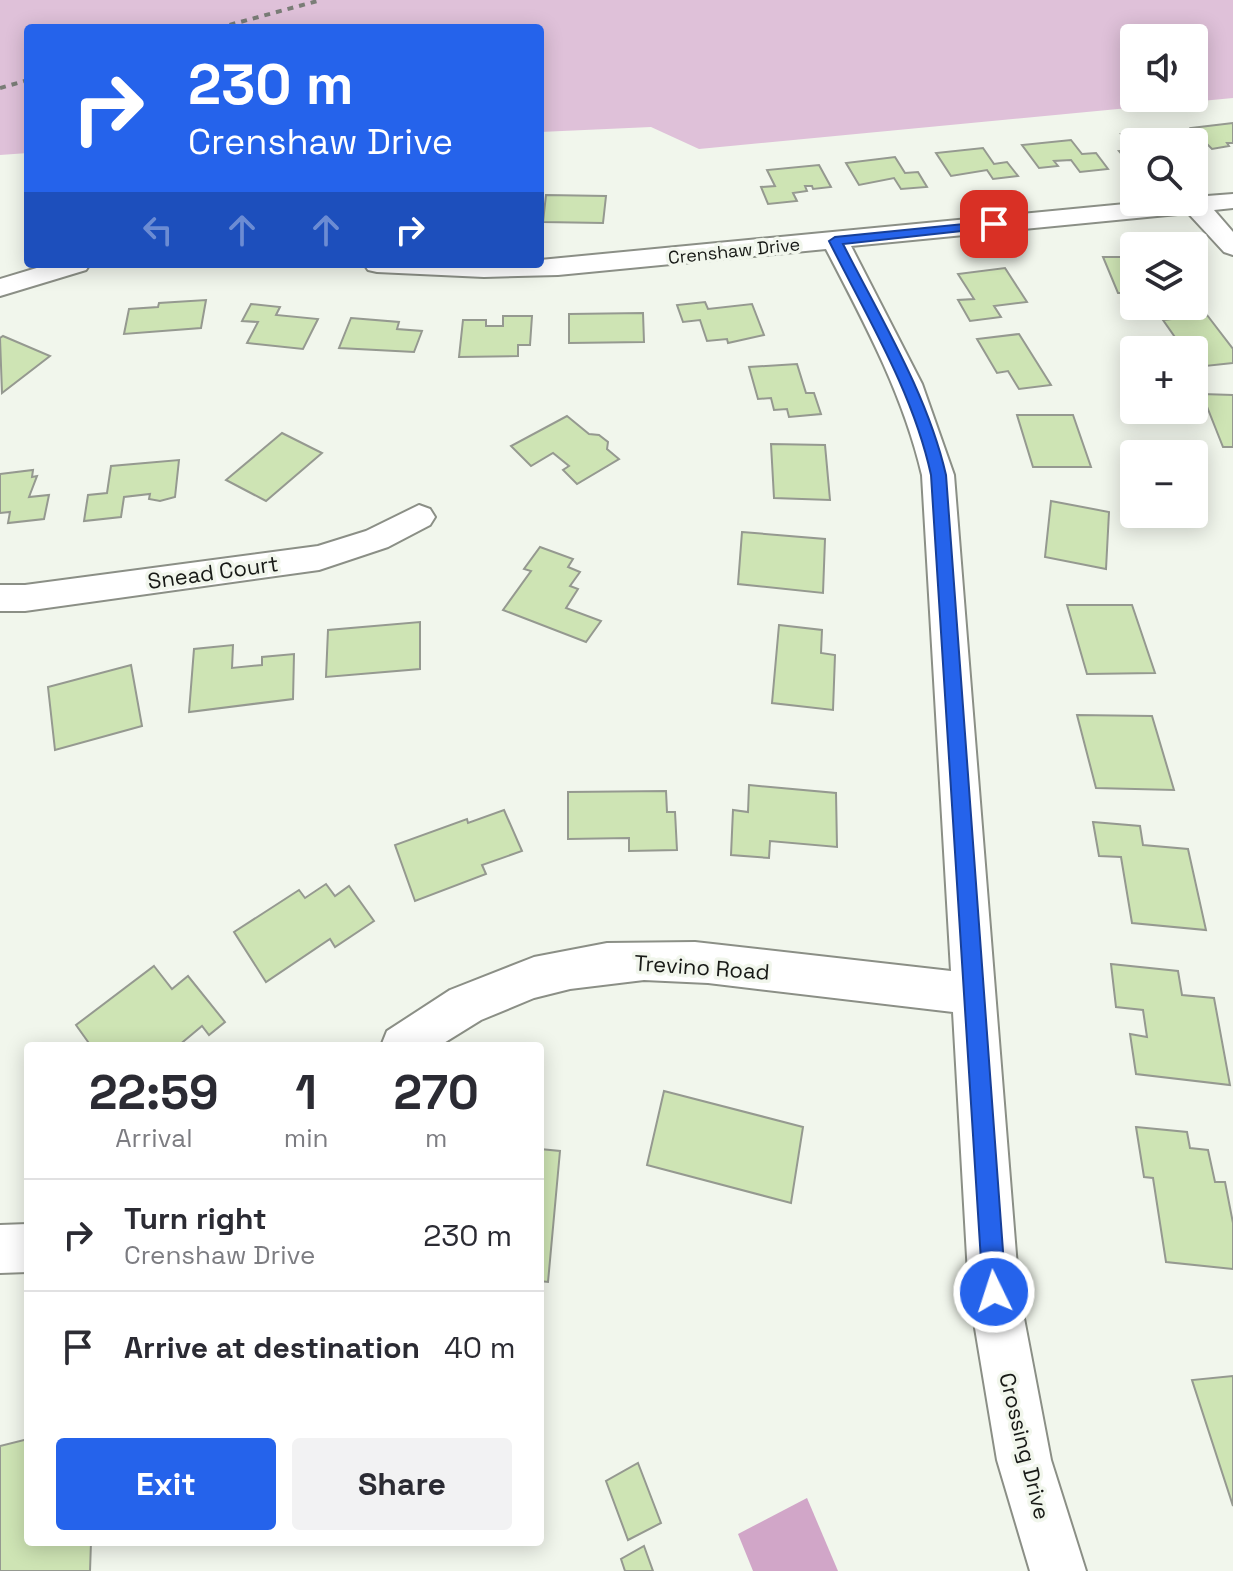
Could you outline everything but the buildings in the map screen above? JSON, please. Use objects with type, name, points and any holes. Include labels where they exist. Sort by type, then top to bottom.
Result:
[{"type":"street","name":"Crenshaw Drive","points":[[1208,204],[1233,201]]},
{"type":"street","name":"Crenshaw Drive","points":[[544,267],[1120,212]]},
{"type":"street","points":[[1205,216],[1233,247]]},
{"type":"street","name":"Crossing Drive","points":[[835,241],[915,400],[930,438],[938,475],[994,1292],[1024,1460],[1058,1571]]},
{"type":"street","points":[[0,288],[64,268]]},
{"type":"street","name":"Crenshaw Drive","points":[[463,268],[521,268]]},
{"type":"street","name":"Snead Court","points":[[0,598],[25,598],[319,558],[377,539],[419,517]]},
{"type":"street","name":"Trevino Road","points":[[409,1042],[446,1015],[482,997],[538,975],[605,962],[682,961],[972,994]]},
{"type":"street","points":[[0,1249],[24,1248]]},
{"type":"shaded area","points":[[0,0],[1233,0],[1233,98],[1208,100],[1208,24],[1120,24],[1120,109],[699,149],[651,127],[544,132],[544,24],[24,24],[24,153],[0,155]]},
{"type":"shaded area","points":[[807,1498],[838,1571],[753,1571],[738,1534]]},
{"type":"railway","points":[[233,24],[321,0]]},
{"type":"railway","points":[[0,88],[24,81]]},
{"type":"route","points":[[994,224],[835,241],[915,400],[930,438],[938,475],[943,512],[972,994],[994,1292]]}]
